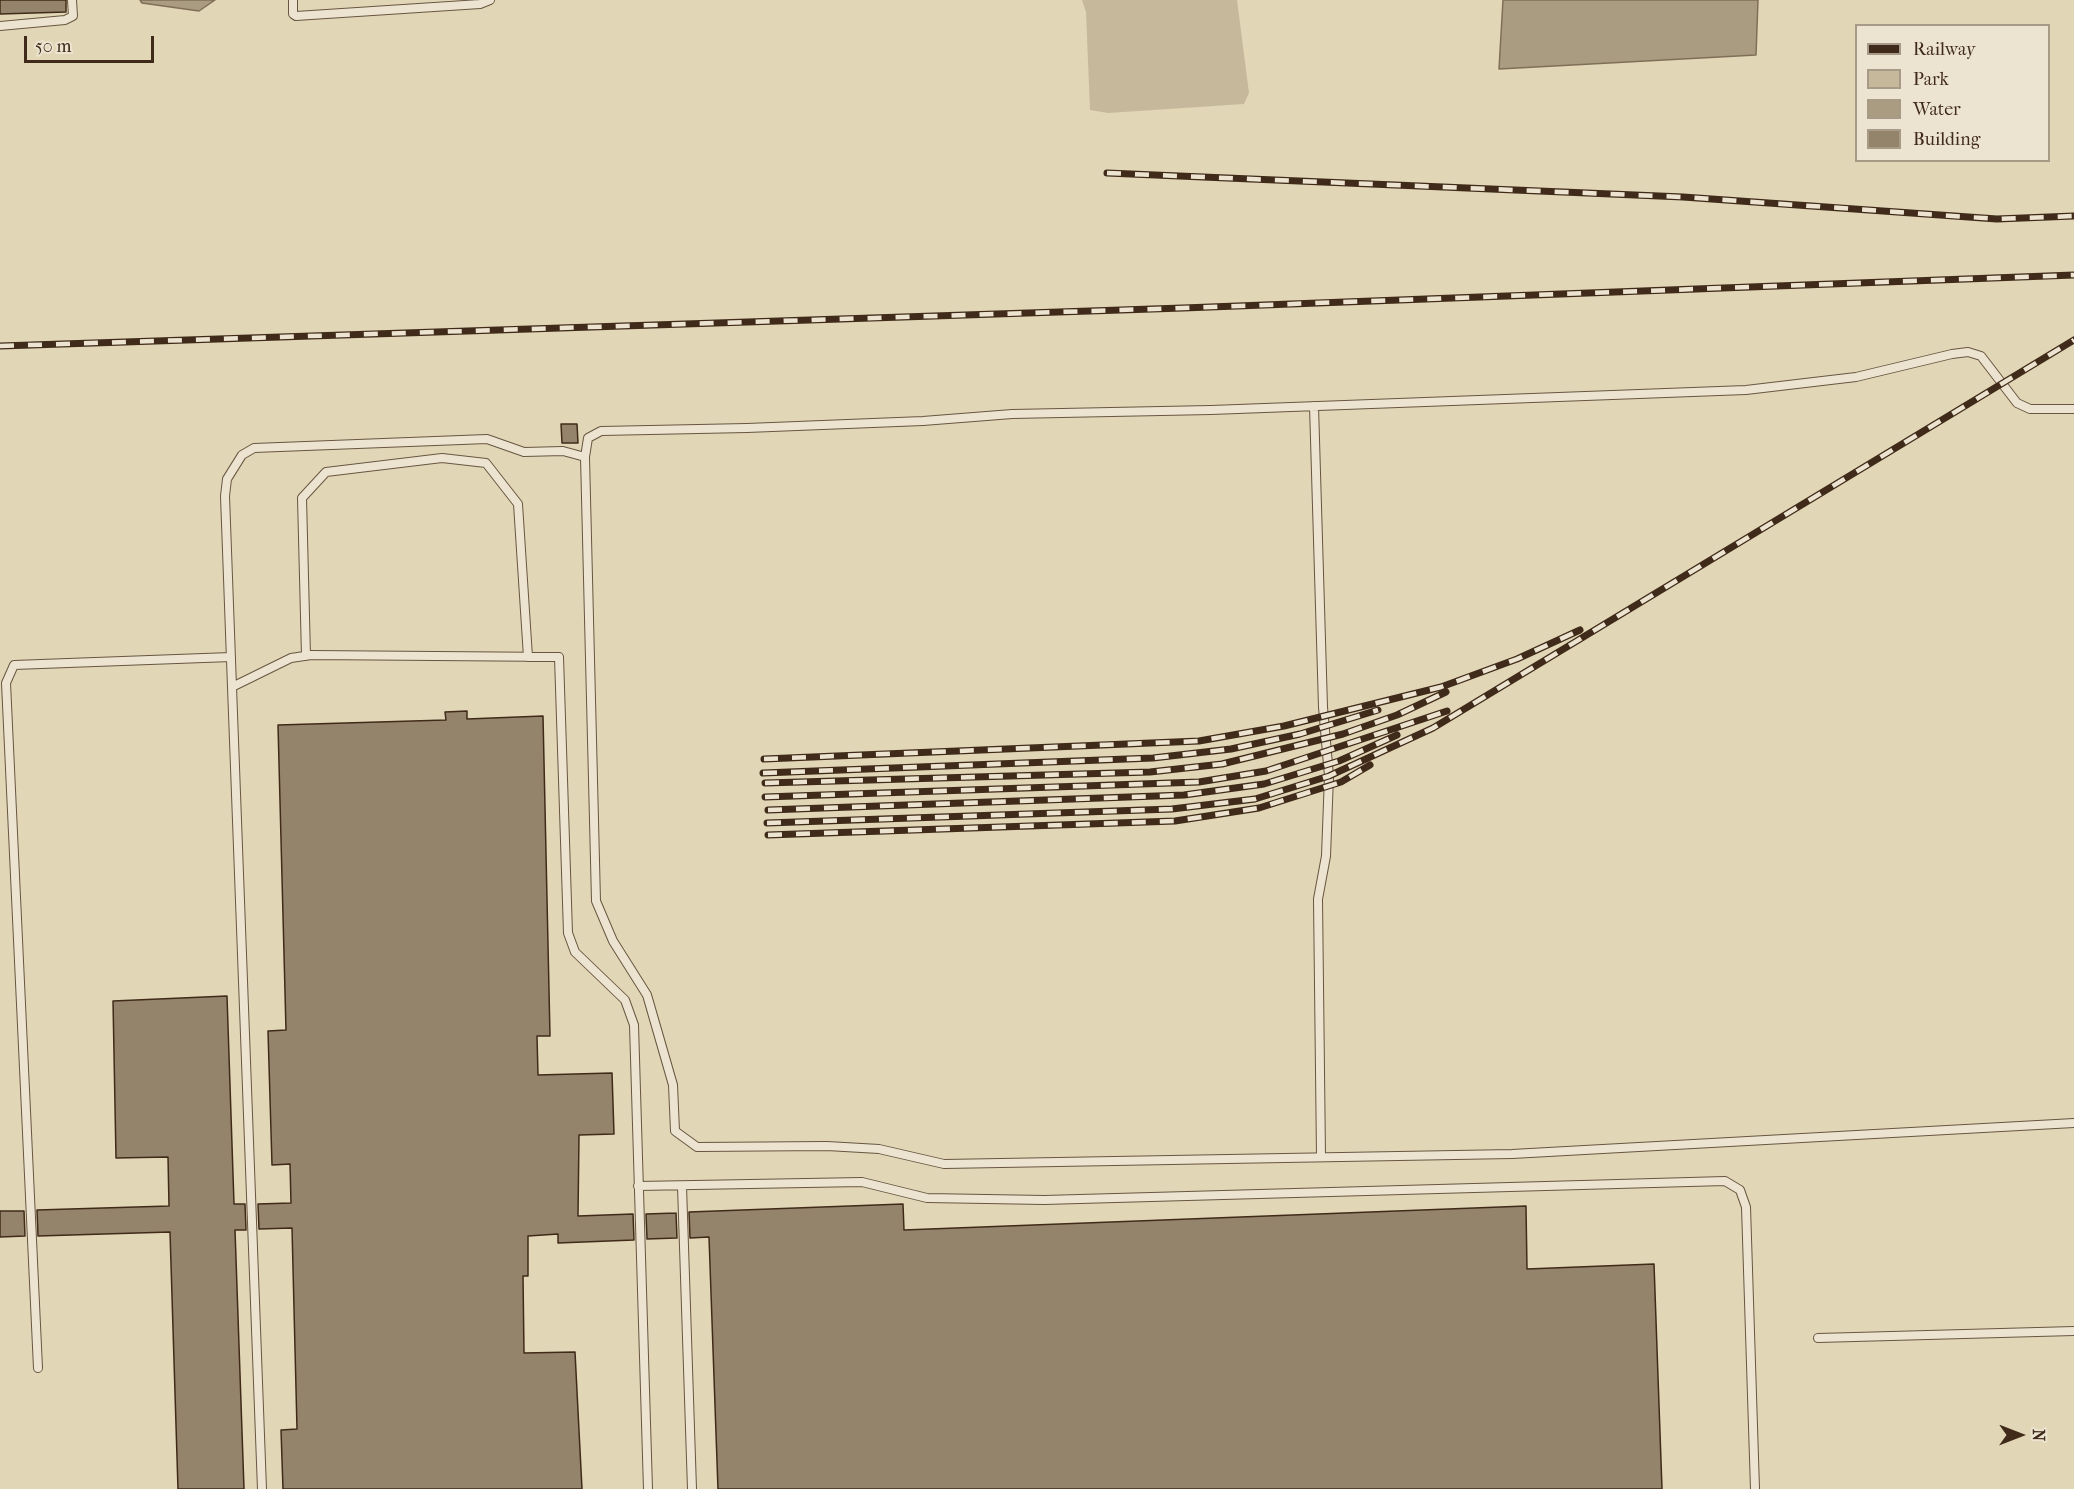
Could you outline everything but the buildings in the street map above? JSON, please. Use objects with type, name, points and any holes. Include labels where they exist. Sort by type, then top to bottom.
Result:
[{"type":"lane","points":[[0,26],[65,20],[73,16],[72,0]]},
{"type":"lane","points":[[293,0],[293,14],[296,16],[480,4],[490,0]]},
{"type":"lane","points":[[2074,409],[2030,409],[2018,403],[1981,356],[1968,352],[1856,377],[1746,390],[1314,406],[1012,414],[923,421],[601,431],[588,438],[585,457],[597,901],[613,941],[647,995],[654,1013],[673,1085],[675,1131],[697,1147],[879,1149],[944,1164],[1512,1154],[2074,1123]]},
{"type":"lane","points":[[1314,406],[1323,707],[1329,776],[1326,856],[1318,899],[1321,1157]]},
{"type":"lane","points":[[262,1489],[225,496],[228,479],[242,455],[254,448],[486,440],[524,452],[563,451],[585,457]]},
{"type":"lane","points":[[306,656],[302,498],[326,472],[355,466],[442,458],[486,463],[518,504],[528,657]]},
{"type":"lane","points":[[232,687],[264,669],[291,658],[306,656],[559,657],[568,933],[575,952],[618,990],[631,1011],[648,1489]]},
{"type":"lane","points":[[38,1368],[6,683],[14,665],[231,657]]},
{"type":"lane","points":[[638,1186],[862,1182],[927,1198],[1044,1200],[1725,1181],[1740,1190],[1746,1207],[1755,1489]]},
{"type":"lane","points":[[682,1185],[692,1489]]},
{"type":"lane","points":[[1818,1338],[2074,1331]]},
{"type":"green space","points":[[1082,0],[1237,0],[1249,93],[1244,104],[1108,113],[1090,110],[1086,12]]},
{"type":"water","points":[[140,0],[215,0],[199,11],[142,3]]},
{"type":"water","points":[[1503,0],[1758,0],[1756,55],[1499,69]]},
{"type":"railway","points":[[1107,173],[1683,197],[1997,219],[2074,216]]},
{"type":"railway","points":[[0,346],[1183,308],[2074,275]]},
{"type":"railway","points":[[767,823],[1172,809],[1255,799],[1329,776],[1433,728],[2074,340]]},
{"type":"railway","points":[[764,759],[1199,741],[1284,726],[1441,687],[1517,659],[1580,630]]},
{"type":"railway","points":[[765,783],[1150,772],[1222,764],[1343,734],[1397,715],[1446,692]]},
{"type":"railway","points":[[763,773],[1153,758],[1231,749],[1300,734],[1378,710]]},
{"type":"railway","points":[[765,797],[1199,782],[1266,771],[1447,711]]},
{"type":"railway","points":[[768,810],[1184,795],[1264,784],[1339,761],[1397,735]]},
{"type":"railway","points":[[768,835],[1175,821],[1259,808],[1341,782],[1370,765]]}]
